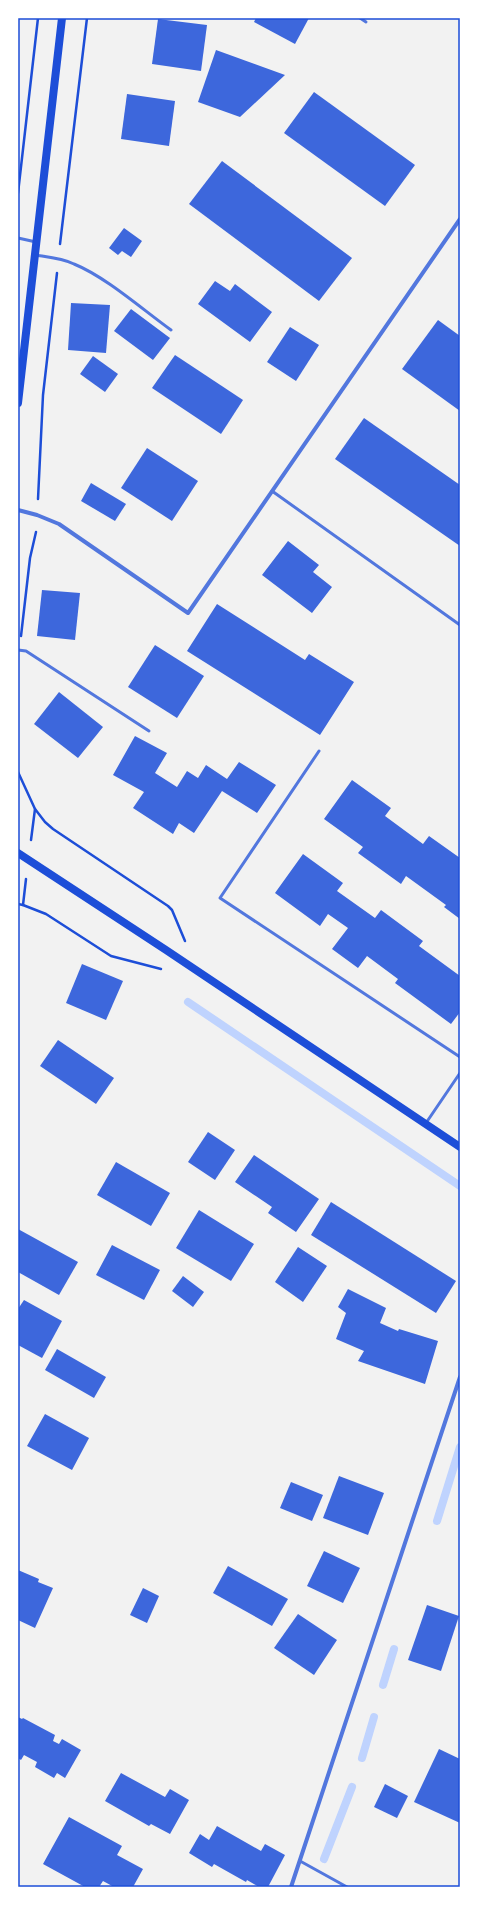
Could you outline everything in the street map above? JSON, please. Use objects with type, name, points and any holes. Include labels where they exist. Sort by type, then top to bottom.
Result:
[{"type":"main road","points":[[18,403],[62,18]]},
{"type":"main road","points":[[18,853],[460,1147]]},
{"type":"street","points":[[18,510],[37,515],[59,524],[188,613],[460,219]]},
{"type":"street","points":[[291,1887],[460,1377]]},
{"type":"lane","points":[[360,18],[366,22]]},
{"type":"lane","points":[[18,238],[37,242]]},
{"type":"lane","points":[[35,255],[58,258],[74,264],[96,276],[171,330]]},
{"type":"lane","points":[[272,491],[460,625]]},
{"type":"lane","points":[[19,650],[26,651],[149,732]]},
{"type":"lane","points":[[319,751],[220,898],[460,1057]]},
{"type":"lane","points":[[424,1124],[460,1073]]},
{"type":"lane","points":[[300,1860],[347,1887]]},
{"type":"path","points":[[18,193],[38,18]]},
{"type":"path","points":[[19,650],[30,558],[36,532]]},
{"type":"path","points":[[18,772],[35,809],[45,822],[172,910]]},
{"type":"path","points":[[32,829],[35,809]]},
{"type":"path","points":[[23,905],[25,895]]},
{"type":"path","points":[[18,904],[46,914],[111,956],[154,968],[197,971]]},
{"type":"building","points":[[256,18],[309,18],[295,44],[254,22]]},
{"type":"building","points":[[158,19],[207,25],[201,71],[152,64]]},
{"type":"building","points":[[216,50],[285,75],[240,117],[198,102]]},
{"type":"building","points":[[314,92],[415,165],[385,206],[284,133]]},
{"type":"building","points":[[127,94],[175,101],[169,146],[121,139]]},
{"type":"building","points":[[222,161],[352,258],[319,301],[189,204]]},
{"type":"building","points":[[124,228],[142,241],[131,257],[122,251],[118,255],[109,248]]},
{"type":"building","points":[[215,281],[230,291],[235,284],[272,312],[250,342],[198,304]]},
{"type":"building","points":[[71,303],[110,305],[106,353],[68,350]]},
{"type":"building","points":[[131,309],[170,338],[153,360],[114,331]]},
{"type":"building","points":[[438,320],[460,336],[460,411],[402,369]]},
{"type":"building","points":[[290,327],[319,345],[296,381],[267,362]]},
{"type":"building","points":[[175,355],[243,400],[221,434],[152,388]]},
{"type":"building","points":[[93,356],[118,374],[105,392],[80,374]]},
{"type":"building","points":[[364,418],[460,485],[460,546],[335,459]]},
{"type":"building","points":[[147,448],[198,481],[172,521],[121,488]]},
{"type":"building","points":[[91,483],[126,504],[115,521],[81,501]]},
{"type":"building","points":[[288,541],[319,565],[313,572],[332,587],[312,613],[262,575]]},
{"type":"building","points":[[42,590],[80,593],[75,640],[37,636]]},
{"type":"building","points":[[217,604],[305,660],[309,654],[354,682],[320,735],[187,651]]},
{"type":"building","points":[[155,645],[204,676],[177,718],[128,687]]},
{"type":"building","points":[[59,692],[103,727],[78,758],[34,724]]},
{"type":"building","points":[[135,736],[167,753],[155,773],[177,787],[187,771],[198,778],[206,765],[227,779],[239,762],[276,785],[257,813],[222,791],[194,833],[179,823],[173,834],[133,808],[144,792],[113,775]]},
{"type":"building","points":[[352,780],[391,808],[385,816],[423,844],[429,836],[460,858],[460,919],[444,907],[446,905],[406,876],[401,884],[358,853],[363,847],[324,819]]},
{"type":"building","points":[[303,854],[343,883],[337,891],[375,918],[381,910],[423,941],[419,946],[460,976],[460,1012],[451,1024],[395,983],[398,979],[367,956],[358,968],[332,949],[348,928],[328,914],[320,926],[275,893]]},
{"type":"building","points":[[82,964],[123,981],[106,1020],[66,1003]]},
{"type":"building","points":[[58,1040],[114,1078],[96,1104],[40,1066]]},
{"type":"building","points":[[208,1132],[235,1150],[215,1180],[188,1162]]},
{"type":"building","points":[[254,1155],[319,1199],[296,1232],[268,1213],[272,1207],[235,1182]]},
{"type":"building","points":[[116,1162],[170,1193],[151,1226],[97,1195]]},
{"type":"building","points":[[331,1202],[456,1281],[436,1313],[311,1235]]},
{"type":"building","points":[[199,1210],[254,1244],[231,1281],[176,1248]]},
{"type":"building","points":[[18,1229],[78,1262],[59,1295],[18,1272]]},
{"type":"building","points":[[112,1245],[160,1270],[144,1300],[96,1275]]},
{"type":"building","points":[[298,1247],[327,1266],[303,1302],[275,1282]]},
{"type":"building","points":[[183,1276],[204,1292],[193,1307],[172,1291]]},
{"type":"building","points":[[348,1289],[386,1308],[380,1323],[398,1331],[399,1329],[438,1341],[425,1384],[358,1361],[364,1351],[336,1339],[346,1313],[338,1307]]},
{"type":"building","points":[[24,1300],[62,1321],[42,1358],[18,1345],[18,1309]]},
{"type":"building","points":[[57,1349],[106,1377],[94,1398],[45,1370]]},
{"type":"building","points":[[45,1414],[89,1438],[72,1470],[27,1446]]},
{"type":"building","points":[[339,1476],[384,1493],[368,1535],[323,1518]]},
{"type":"building","points":[[291,1482],[323,1495],[312,1521],[280,1508]]},
{"type":"building","points":[[324,1551],[360,1568],[343,1603],[307,1586]]},
{"type":"building","points":[[228,1566],[288,1599],[272,1626],[213,1593]]},
{"type":"building","points":[[18,1570],[39,1579],[38,1582],[53,1588],[35,1628],[18,1620]]},
{"type":"building","points":[[143,1588],[159,1596],[147,1623],[130,1615]]},
{"type":"building","points":[[427,1605],[459,1616],[441,1671],[408,1660]]},
{"type":"building","points":[[298,1614],[337,1640],[314,1675],[274,1648]]},
{"type":"building","points":[[18,1717],[23,1718],[55,1735],[53,1741],[59,1744],[62,1739],[81,1750],[65,1778],[57,1773],[54,1778],[35,1767],[37,1762],[24,1755],[21,1760],[18,1758]]},
{"type":"building","points":[[439,1749],[460,1759],[460,1823],[414,1802]]},
{"type":"building","points":[[121,1773],[165,1797],[170,1789],[189,1800],[170,1834],[151,1824],[149,1826],[105,1801]]},
{"type":"building","points":[[385,1784],[408,1796],[397,1818],[374,1807]]},
{"type":"building","points":[[69,1817],[122,1846],[117,1855],[143,1869],[133,1887],[114,1887],[103,1881],[99,1887],[85,1887],[43,1864]]},
{"type":"building","points":[[217,1826],[261,1851],[265,1844],[285,1855],[268,1887],[259,1887],[247,1880],[246,1882],[214,1864],[212,1867],[189,1853],[200,1834],[209,1840]]},
{"type":"waterway","points":[[188,1002],[460,1186]]},
{"type":"waterway","points":[[437,1521],[460,1447]]},
{"type":"waterway","points":[[383,1685],[394,1649]]},
{"type":"waterway","points":[[362,1758],[374,1717]]},
{"type":"waterway","points":[[324,1859],[352,1787]]}]
